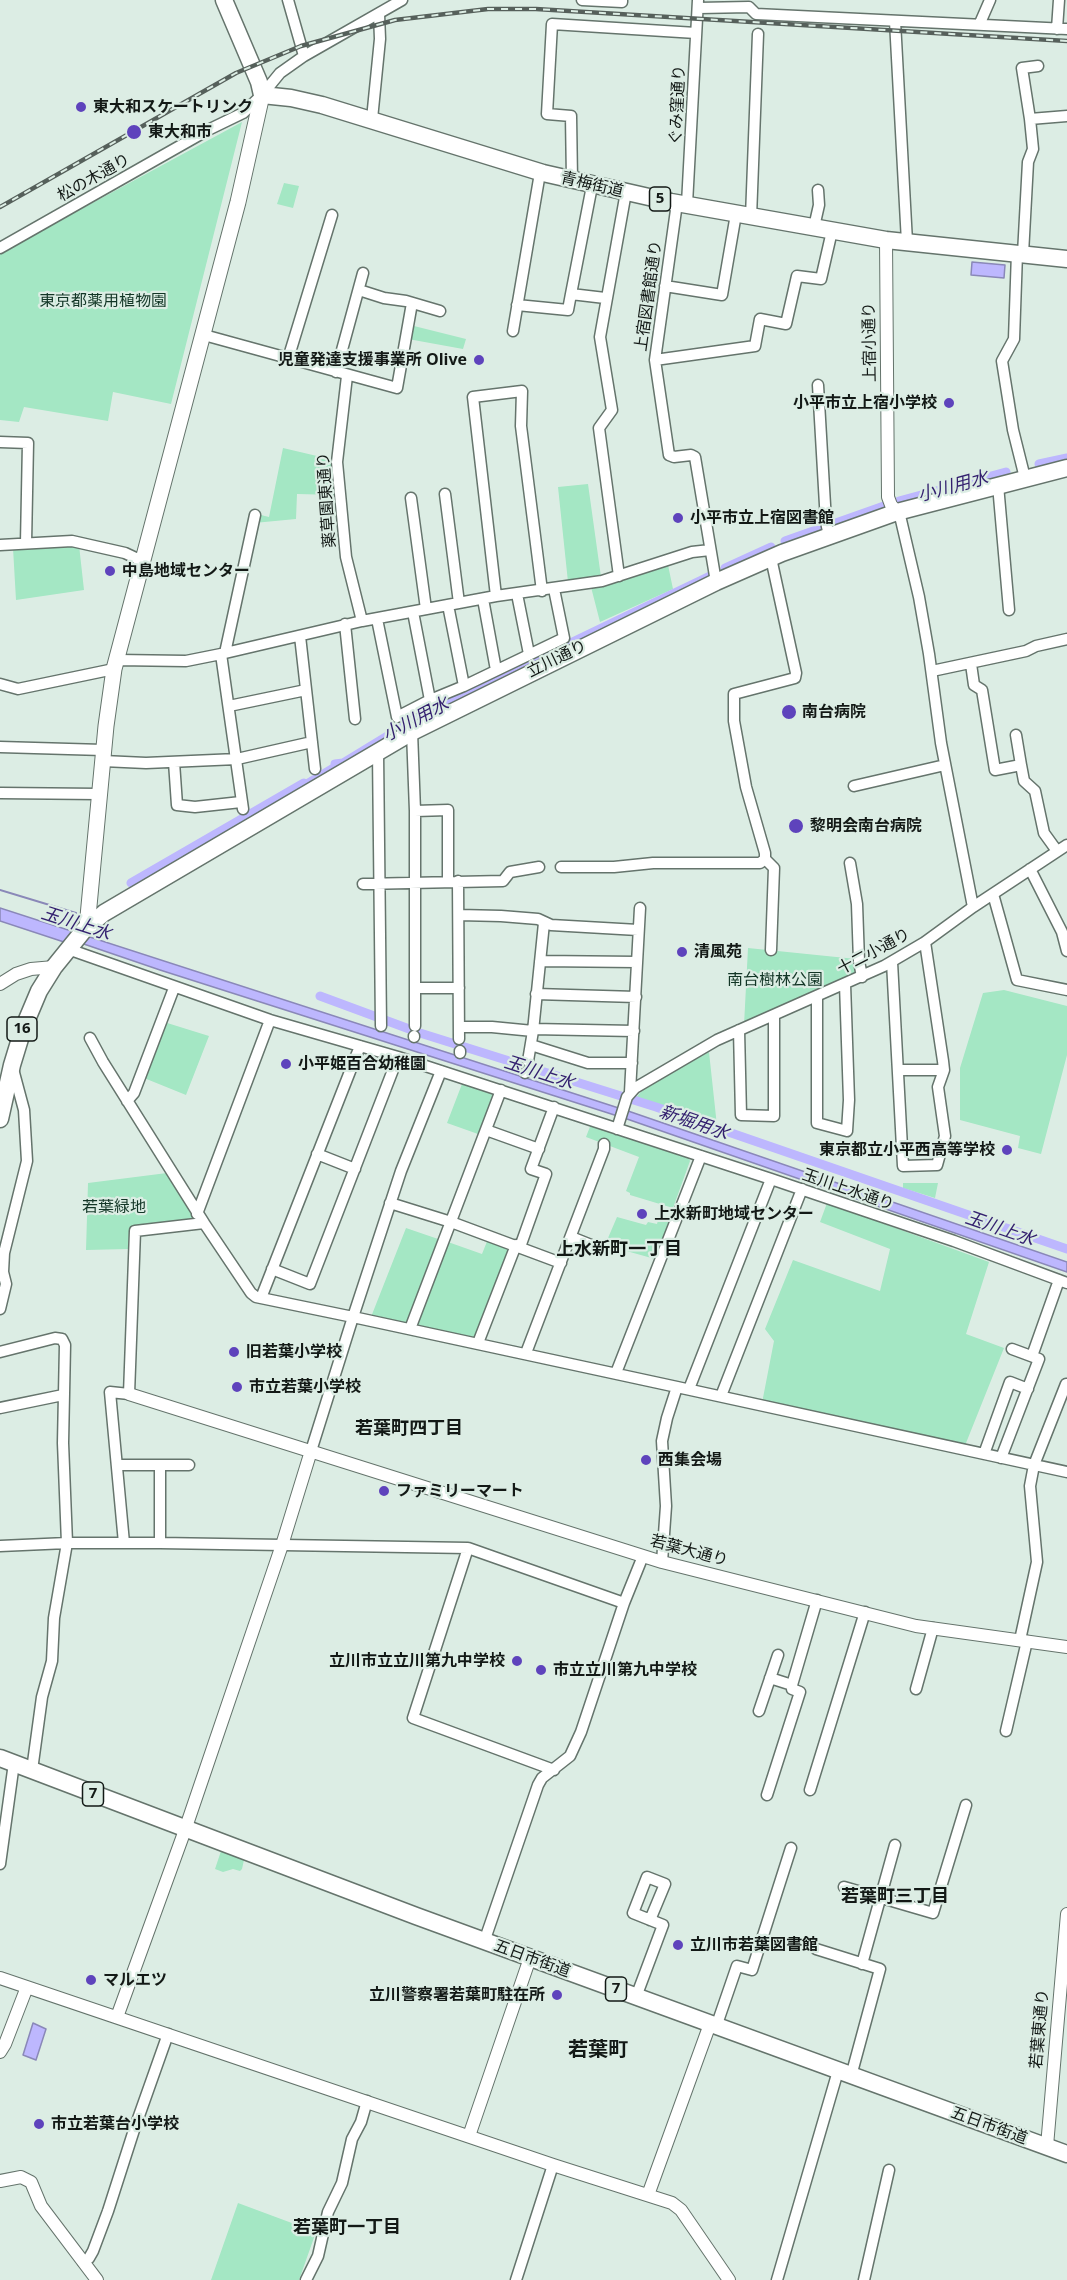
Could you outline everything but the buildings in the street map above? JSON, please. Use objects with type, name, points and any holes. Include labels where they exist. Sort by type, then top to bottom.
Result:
[{"type":"main road","points":[[86,928],[103,756],[116,665],[245,176],[262,95],[259,82],[224,0]]},
{"type":"main road","name":"青梅街道","points":[[262,95],[302,100],[372,119],[592,186],[744,216],[886,240],[1067,260]]},
{"type":"main road","name":"立川通り","points":[[86,928],[121,903],[412,732],[716,582],[771,558],[827,528],[1067,468]]},
{"type":"main road","name":"16","points":[[0,1119],[12,1065],[23,1029],[39,991],[54,967],[86,928]]},
{"type":"main road","name":"五日市街道","points":[[7,1760],[185,1830],[484,1942],[1067,2154]]},
{"type":"street","points":[[288,0],[304,56]]},
{"type":"street","name":"松の木通り","points":[[0,248],[208,130],[243,113],[262,95],[280,72],[402,0]]},
{"type":"street","points":[[582,0],[622,2],[622,0]]},
{"type":"street","points":[[980,23],[990,0]]},
{"type":"street","points":[[698,4],[749,7],[756,14],[972,26],[980,23],[1062,29],[1059,0]]},
{"type":"street","name":"ぐみ窪通り","points":[[682,204],[698,4]]},
{"type":"street","points":[[372,119],[380,39],[379,14]]},
{"type":"street","points":[[895,21],[907,242]]},
{"type":"street","points":[[572,180],[572,116],[547,114],[552,24],[696,33]]},
{"type":"street","points":[[665,286],[722,295],[744,216],[758,34]]},
{"type":"street","points":[[1025,478],[1013,430],[1002,361],[1014,339],[1028,162],[1033,149],[1022,68],[1038,66]]},
{"type":"street","points":[[1030,119],[1067,116]]},
{"type":"street","points":[[513,331],[540,172]]},
{"type":"street","points":[[518,305],[567,310],[592,186]]},
{"type":"street","points":[[814,227],[819,205],[818,190]]},
{"type":"street","points":[[619,576],[599,428],[612,410],[600,337],[605,298],[626,192]]},
{"type":"street","name":"上宿図書館通り","points":[[682,204],[665,286],[655,360],[669,455],[695,457],[716,582]]},
{"type":"street","points":[[288,359],[332,215]]},
{"type":"street","points":[[655,360],[755,346],[760,319],[786,324],[797,276],[820,279],[832,231]]},
{"type":"street","name":"上宿小通り","points":[[886,240],[888,497],[897,512]]},
{"type":"street","points":[[336,372],[363,273]]},
{"type":"street","points":[[358,290],[440,311]]},
{"type":"street","points":[[571,294],[605,298]]},
{"type":"street","points":[[204,336],[397,388],[412,303]]},
{"type":"street","name":"薬草園東通り","points":[[348,376],[337,462],[346,557],[362,621]]},
{"type":"street","points":[[818,385],[827,528]]},
{"type":"street","points":[[496,596],[473,397],[512,392],[522,391],[521,426],[542,591]]},
{"type":"street","points":[[0,442],[28,443],[26,543]]},
{"type":"street","points":[[998,485],[1009,610]]},
{"type":"street","points":[[445,494],[453,604],[464,687]]},
{"type":"street","points":[[411,498],[426,609]]},
{"type":"street","points":[[897,512],[901,520],[919,597],[945,765],[973,907]]},
{"type":"street","points":[[174,762],[177,805],[242,806],[223,654],[255,515]]},
{"type":"street","points":[[0,545],[72,541],[125,552],[142,561]]},
{"type":"street","points":[[0,693],[116,665],[186,661],[345,624],[496,596],[602,581],[692,552],[710,550]]},
{"type":"street","points":[[771,558],[796,673],[795,678],[734,694],[734,721],[746,787],[765,859],[774,868],[771,950]]},
{"type":"street","points":[[377,619],[397,717],[564,638],[554,589]]},
{"type":"street","points":[[517,594],[529,654]]},
{"type":"street","points":[[483,599],[496,670]]},
{"type":"street","points":[[413,612],[430,700]]},
{"type":"street","points":[[345,624],[355,719]]},
{"type":"street","points":[[300,636],[315,769]]},
{"type":"street","points":[[932,671],[971,664],[1067,639]]},
{"type":"street","points":[[971,664],[974,686],[982,690],[995,770],[1021,765]]},
{"type":"street","points":[[0,684],[18,689]]},
{"type":"street","points":[[229,706],[306,690]]},
{"type":"street","points":[[412,732],[415,811],[414,1033]]},
{"type":"street","points":[[1016,735],[1024,781],[1035,790],[1044,833],[1062,848]]},
{"type":"street","points":[[0,747],[174,762],[237,759],[312,742]]},
{"type":"street","points":[[378,752],[381,1020]]},
{"type":"street","points":[[854,786],[945,765]]},
{"type":"street","points":[[0,793],[99,794]]},
{"type":"street","points":[[415,811],[448,810],[453,881],[459,915],[459,1039]]},
{"type":"street","name":"十二小通り","points":[[628,1097],[690,1055],[892,962],[1062,848]]},
{"type":"street","points":[[561,867],[614,867],[653,863],[760,863],[765,859]]},
{"type":"street","points":[[850,863],[857,904],[859,961],[862,977]]},
{"type":"street","points":[[363,884],[503,881],[510,872],[539,867]]},
{"type":"street","points":[[1030,869],[1062,932],[1067,951]]},
{"type":"street","points":[[993,894],[1017,980],[1067,990]]},
{"type":"street","points":[[617,1129],[628,1097],[632,1063],[639,908]]},
{"type":"street","points":[[459,915],[501,915],[595,929],[638,930]]},
{"type":"street","points":[[526,1068],[533,1030],[544,923]]},
{"type":"street","points":[[892,962],[903,1166],[937,1165],[945,1136],[938,1087],[944,1070],[925,942]]},
{"type":"street","name":"玉川上水通り","points":[[69,948],[174,988],[270,1020],[398,1057],[554,1107],[771,1179],[1063,1281]]},
{"type":"street","points":[[540,961],[637,962]]},
{"type":"street","points":[[0,984],[16,974],[31,969],[54,967]]},
{"type":"street","points":[[817,997],[817,1123],[847,1131],[849,1100],[845,984]]},
{"type":"street","points":[[127,1101],[134,1093],[174,988]]},
{"type":"street","points":[[415,988],[459,988]]},
{"type":"street","points":[[536,994],[636,997]]},
{"type":"street","points":[[740,1030],[741,1115],[774,1116],[774,1016]]},
{"type":"street","points":[[200,1218],[270,1020]]},
{"type":"street","points":[[459,1027],[634,1031]]},
{"type":"street","points":[[90,1038],[200,1218],[252,1293],[261,1298],[526,1353],[1067,1472]]},
{"type":"street","points":[[531,1045],[588,1063],[632,1063]]},
{"type":"street","points":[[261,1298],[360,1046]]},
{"type":"street","points":[[272,1269],[310,1284],[398,1057]]},
{"type":"street","points":[[0,1309],[6,1284],[3,1272],[4,1253],[27,1161],[24,1110],[12,1065]]},
{"type":"street","points":[[898,1070],[944,1070]]},
{"type":"street","points":[[117,2017],[185,1830],[282,1545],[390,1203],[441,1071]]},
{"type":"street","points":[[410,1329],[501,1090]]},
{"type":"street","points":[[478,1343],[546,1174],[531,1169],[554,1107]]},
{"type":"street","points":[[486,1130],[539,1149]]},
{"type":"street","points":[[526,1353],[604,1144]]},
{"type":"street","points":[[317,1154],[355,1169]]},
{"type":"street","points":[[616,1373],[701,1156]]},
{"type":"street","points":[[689,1389],[771,1179]]},
{"type":"street","points":[[720,1396],[802,1190]]},
{"type":"street","points":[[390,1203],[451,1222],[561,1263]]},
{"type":"street","points":[[124,1543],[111,1392],[129,1394],[135,1231],[200,1218]]},
{"type":"street","points":[[571,1237],[601,1249]]},
{"type":"street","points":[[1032,1356],[1063,1281]]},
{"type":"street","points":[[0,1352],[46,1340],[62,1339],[65,1345],[63,1395],[67,1543],[54,1618],[52,1661],[42,1697],[32,1770]]},
{"type":"street","points":[[1002,1458],[1039,1359],[1012,1349]]},
{"type":"street","points":[[984,1454],[1010,1382],[1028,1389]]},
{"type":"street","points":[[1006,1731],[1037,1562],[1030,1486],[1034,1465],[1066,1384]]},
{"type":"street","points":[[662,1562],[666,1506],[662,1441],[677,1386]]},
{"type":"street","name":"若葉大通り","points":[[129,1394],[662,1562],[916,1626],[1067,1647]]},
{"type":"street","points":[[0,1408],[63,1395]]},
{"type":"street","points":[[117,1465],[189,1465]]},
{"type":"street","points":[[160,1465],[160,1543]]},
{"type":"street","points":[[0,1545],[160,1543],[468,1548],[624,1603]]},
{"type":"street","points":[[468,1548],[413,1718],[554,1770]]},
{"type":"street","points":[[484,1942],[538,1785],[542,1778],[570,1756],[581,1732],[624,1603],[643,1556]]},
{"type":"street","points":[[767,1795],[800,1692],[792,1689],[792,1685],[817,1600]]},
{"type":"street","points":[[810,1790],[866,1612]]},
{"type":"street","points":[[916,1689],[933,1628]]},
{"type":"street","points":[[759,1711],[778,1655]]},
{"type":"street","points":[[770,1678],[792,1685]]},
{"type":"street","points":[[0,1864],[7,1760]]},
{"type":"street","points":[[844,1887],[933,1913],[966,1805]]},
{"type":"street","points":[[862,1964],[896,1845]]},
{"type":"street","points":[[648,2195],[737,1966],[752,1970],[791,1848]]},
{"type":"street","name":"若葉東通り","points":[[1047,2146],[1067,1914]]},
{"type":"street","points":[[636,1997],[663,1925],[650,1920]]},
{"type":"street","points":[[777,2280],[880,1969],[816,1949]]},
{"type":"street","points":[[469,2136],[530,1958]]},
{"type":"street","points":[[0,1978],[672,2203],[681,2210],[729,2280]]},
{"type":"street","points":[[0,2052],[27,1987]]},
{"type":"street","points":[[84,2262],[93,2251],[168,2034]]},
{"type":"street","points":[[306,2280],[318,2256],[328,2212],[342,2183],[352,2139],[361,2122],[367,2101]]},
{"type":"street","points":[[516,2280],[553,2165]]},
{"type":"street","points":[[864,2280],[890,2170]]},
{"type":"street","points":[[0,2181],[21,2177],[31,2182],[41,2206],[97,2280]]},
{"type":"green space","name":"東京都薬用植物園","points":[[242,122],[171,404],[113,392],[108,421],[24,407],[19,422],[0,420],[0,253]]},
{"type":"green space","points":[[284,183],[299,186],[293,208],[277,204]]},
{"type":"green space","points":[[410,325],[466,339],[463,349],[408,339]]},
{"type":"green space","points":[[283,448],[334,460],[337,495],[297,494],[296,519],[254,523],[257,514],[269,517]]},
{"type":"green space","points":[[588,484],[601,577],[568,582],[558,487]]},
{"type":"green space","points":[[79,545],[84,590],[16,600],[13,548]]},
{"type":"green space","points":[[668,565],[673,589],[600,622],[591,587]]},
{"type":"green space","name":"南台樹林公園","points":[[748,948],[856,959],[857,975],[744,1025]]},
{"type":"green space","points":[[1004,990],[1067,1006],[1067,1055],[1041,1154],[1018,1148],[1020,1136],[960,1120],[960,1068],[983,993]]},
{"type":"green space","points":[[164,1022],[209,1036],[186,1095],[144,1078]]},
{"type":"green space","points":[[709,1052],[717,1126],[635,1099],[644,1088]]},
{"type":"green space","points":[[462,1084],[492,1093],[493,1097],[478,1134],[447,1123]]},
{"type":"green space","points":[[591,1124],[688,1156],[690,1161],[673,1208],[630,1195],[626,1191],[639,1157],[586,1137]]},
{"type":"green space","name":"若葉緑地","points":[[167,1173],[193,1216],[190,1225],[130,1228],[128,1249],[86,1250],[88,1183]]},
{"type":"green space","points":[[903,1183],[938,1183],[935,1198],[903,1188]]},
{"type":"green space","points":[[827,1203],[989,1262],[966,1334],[1004,1348],[964,1448],[762,1403],[774,1341],[765,1329],[793,1260],[880,1291],[890,1249],[820,1222]]},
{"type":"green space","points":[[617,1217],[646,1225],[648,1222],[657,1224],[659,1217],[670,1222],[655,1259],[605,1245]]},
{"type":"green space","points":[[406,1228],[441,1240],[409,1322],[405,1324],[371,1317]]},
{"type":"green space","points":[[488,1239],[507,1246],[509,1251],[476,1336],[472,1338],[419,1327],[417,1323],[448,1242],[482,1254]]},
{"type":"green space","points":[[221,1851],[244,1860],[242,1869],[223,1872],[215,1869]]},
{"type":"green space","points":[[238,2203],[316,2232],[299,2280],[211,2280]]},
{"type":"shaded area","points":[[972,262],[1005,265],[1004,278],[971,275]]},
{"type":"shaded area","points":[[0,908],[631,1112],[1067,1262],[1067,1272],[627,1119],[72,940],[67,943],[0,921]]},
{"type":"shaded area","points":[[33,2023],[46,2029],[36,2060],[23,2055]]},
{"type":"waterway","name":"小川用水","points":[[1039,464],[1067,458]]},
{"type":"waterway","name":"小川用水","points":[[899,501],[1006,472]]},
{"type":"waterway","name":"小川用水","points":[[785,541],[884,506]]},
{"type":"waterway","name":"小川用水","points":[[725,568],[771,547]]},
{"type":"waterway","name":"小川用水","points":[[131,883],[304,783],[305,785],[335,767],[335,764],[343,763],[402,727],[458,697],[710,576]]},
{"type":"waterway","name":"新堀用水","points":[[0,890],[76,913]]},
{"type":"waterway","name":"新堀用水","points":[[320,996],[420,1033],[656,1107],[1067,1249]]},
{"type":"railway","points":[[0,207],[236,73],[301,46],[395,20],[488,9],[536,9],[1067,41]]},
{"type":"place","name":"東大和スケートリンク","points":[[81,107]]},
{"type":"place","name":"東大和市","points":[[134,132]]},
{"type":"place","name":"児童発達支援事業所 Olive","points":[[479,360]]},
{"type":"place","name":"小平市立上宿小学校","points":[[949,403]]},
{"type":"place","name":"小平市立上宿図書館","points":[[678,518]]},
{"type":"place","name":"中島地域センター","points":[[110,571]]},
{"type":"place","name":"南台病院","points":[[789,712]]},
{"type":"place","name":"黎明会南台病院","points":[[796,826]]},
{"type":"place","name":"清風苑","points":[[682,952]]},
{"type":"place","name":"小平姫百合幼稚園","points":[[286,1064]]},
{"type":"place","name":"東京都立小平西高等学校","points":[[1007,1150]]},
{"type":"place","name":"上水新町地域センター","points":[[642,1214]]},
{"type":"place","name":"旧若葉小学校","points":[[234,1352]]},
{"type":"place","name":"市立若葉小学校","points":[[237,1387]]},
{"type":"place","name":"西集会場","points":[[646,1460]]},
{"type":"place","name":"ファミリーマート","points":[[384,1491]]},
{"type":"place","name":"立川市立立川第九中学校","points":[[517,1661]]},
{"type":"place","name":"市立立川第九中学校","points":[[541,1670]]},
{"type":"place","name":"立川市若葉図書館","points":[[678,1945]]},
{"type":"place","name":"マルエツ","points":[[91,1980]]},
{"type":"place","name":"立川警察署若葉町駐在所","points":[[557,1995]]},
{"type":"place","name":"市立若葉台小学校","points":[[39,2124]]},
{"type":"district","name":"上水新町一丁目","points":[[619,1250]]},
{"type":"district","name":"若葉町四丁目","points":[[409,1429]]},
{"type":"district","name":"若葉町三丁目","points":[[895,1897]]},
{"type":"district","name":"若葉町","points":[[598,2050]]},
{"type":"district","name":"若葉町一丁目","points":[[347,2228]]},
{"type":"water label","name":"玉川上水","points":[[76,924]]},
{"type":"water label","name":"玉川上水","points":[[539,1073]]},
{"type":"water label","name":"玉川上水","points":[[1000,1229]]}]
